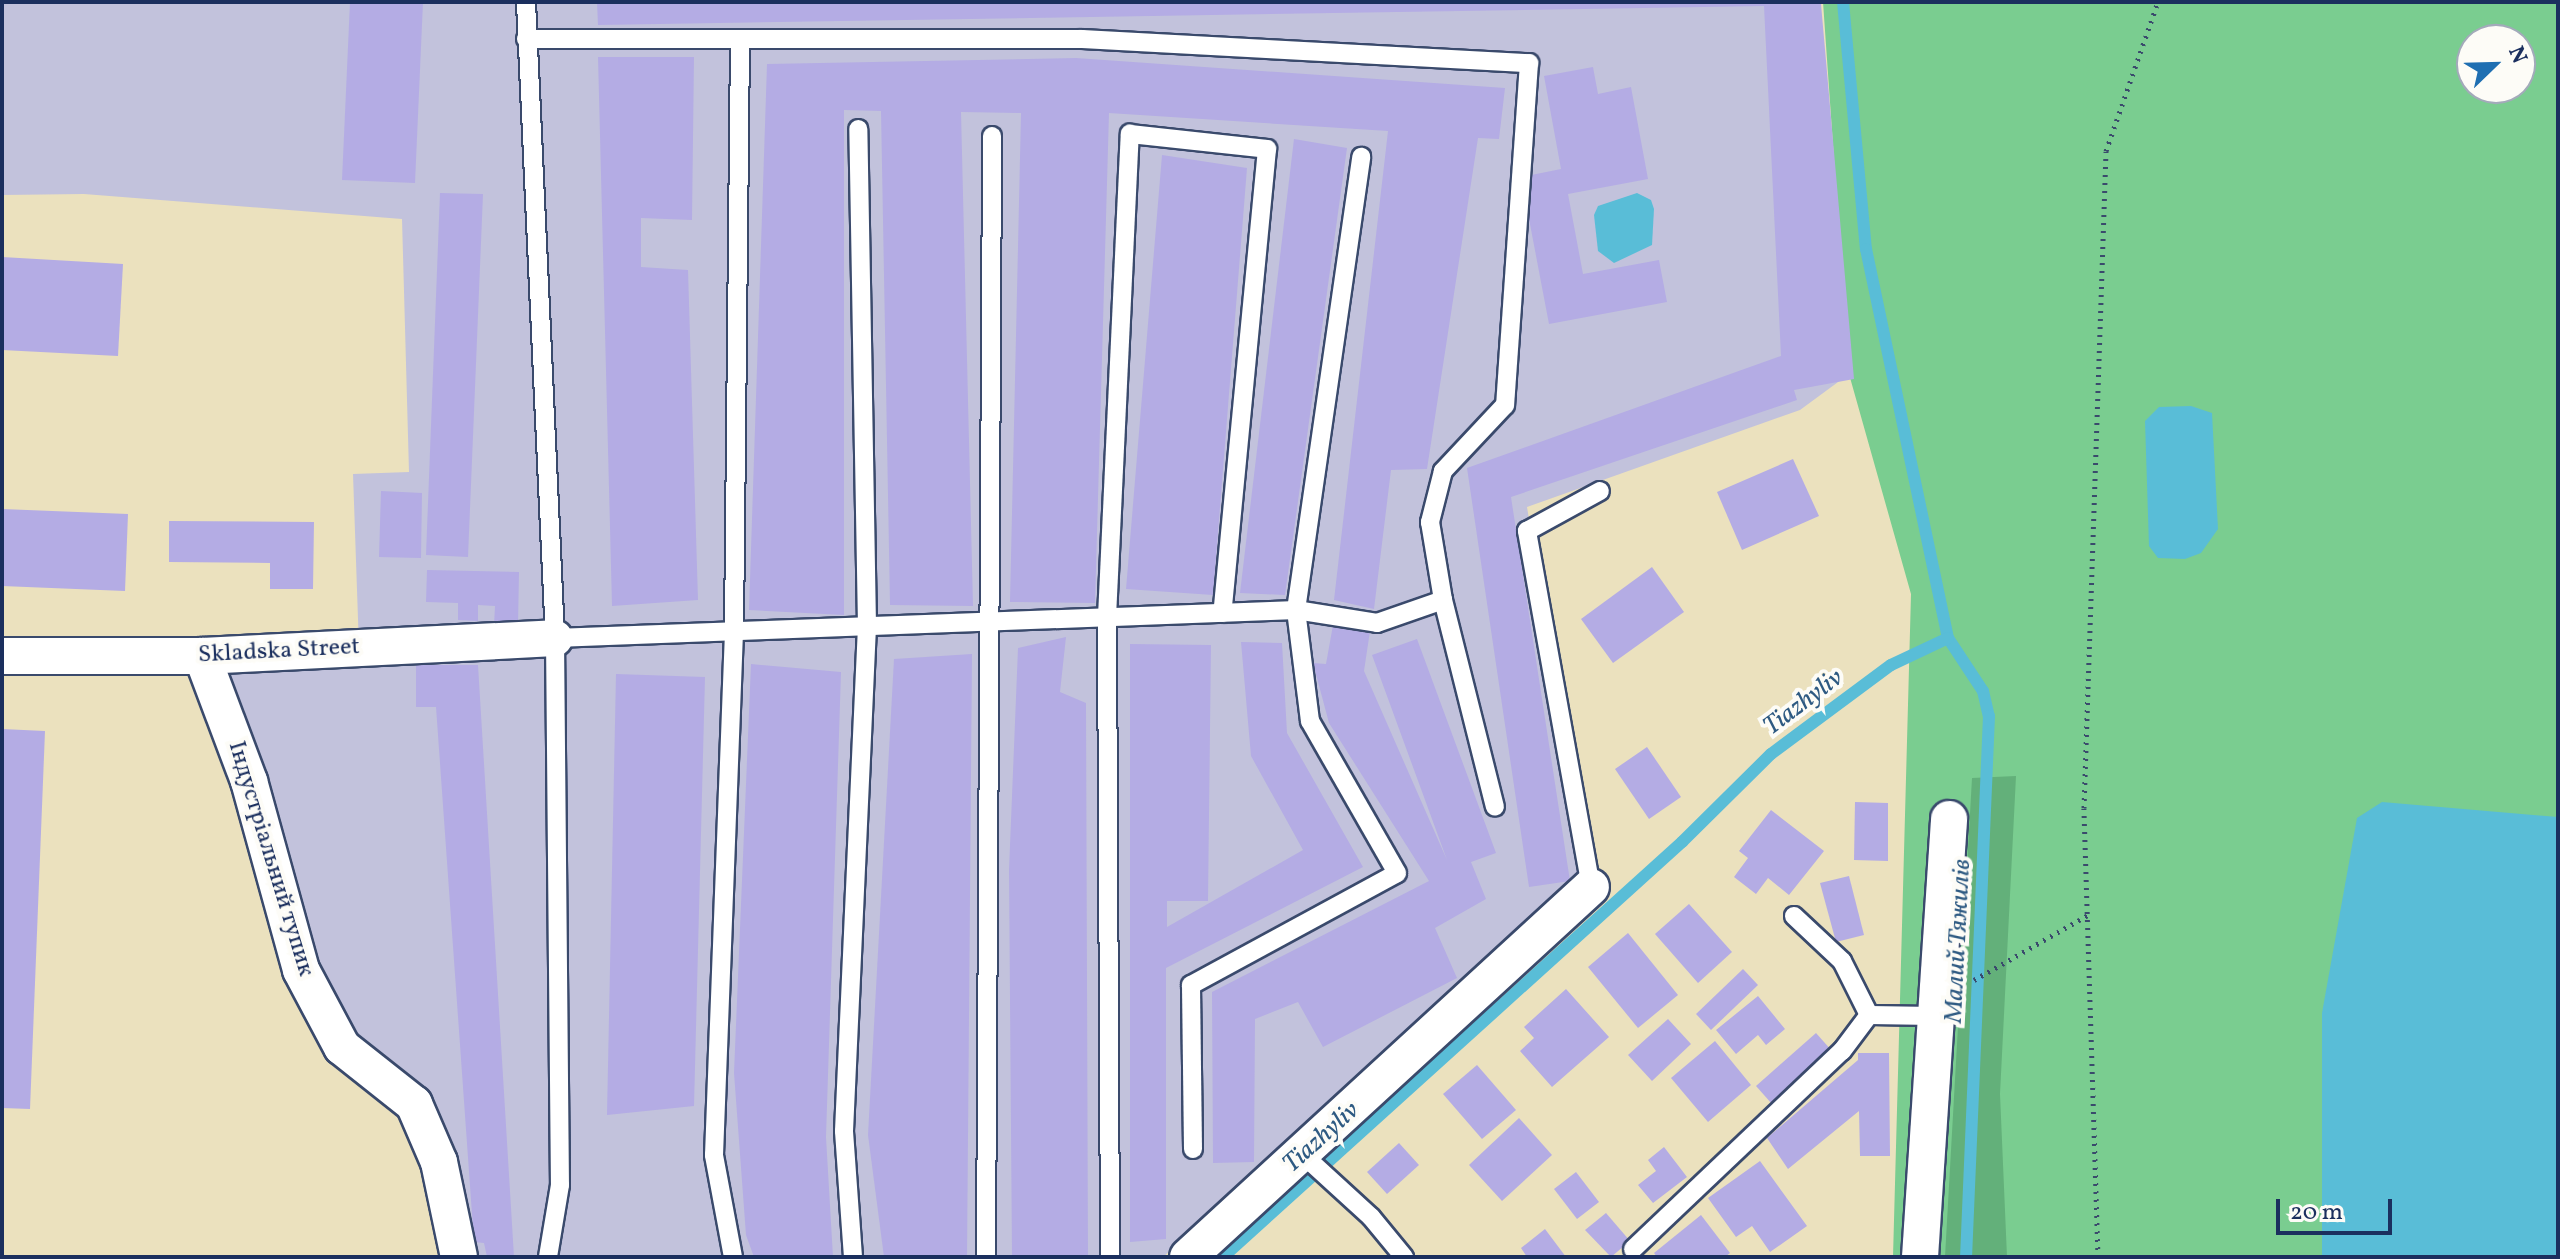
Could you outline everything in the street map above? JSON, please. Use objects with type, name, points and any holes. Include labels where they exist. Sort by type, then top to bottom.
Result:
[{"type":"street","name":"Skladska Street","points":[[2,656],[202,656],[555,638]]},
{"type":"street","name":"Індустріальний тупик","points":[[202,656],[249,781],[301,970],[342,1047],[414,1104],[439,1162],[459,1257]]},
{"type":"street","points":[[1920,1257],[1949,819]]},
{"type":"street","points":[[1188,1257],[1307,1159],[1591,887]]},
{"type":"lane","points":[[526,2],[555,638],[560,1185],[548,1257]]},
{"type":"lane","points":[[526,39],[1082,39],[1529,63],[1505,405],[1443,471],[1430,522],[1443,600],[1495,807]]},
{"type":"lane","points":[[733,1257],[714,1155],[734,631],[740,39]]},
{"type":"lane","points":[[853,1257],[844,1131],[867,626],[858,129]]},
{"type":"lane","points":[[1110,1257],[1107,617],[1130,134],[1267,149],[1222,613]]},
{"type":"lane","points":[[986,1257],[992,136]]},
{"type":"lane","points":[[1193,1149],[1191,985],[1397,873],[1310,721],[1296,610],[1361,157]]},
{"type":"lane","points":[[1591,887],[1527,531],[1600,491]]},
{"type":"lane","points":[[555,638],[1296,610],[1377,623],[1443,600]]},
{"type":"lane","points":[[1794,916],[1842,961],[1869,1015]]},
{"type":"lane","points":[[1869,1015],[1935,1016]]},
{"type":"lane","points":[[1633,1249],[1842,1051],[1869,1015]]},
{"type":"lane","points":[[1307,1159],[1337,1185],[1404,1257]]},
{"type":"path","points":[[2098,1257],[2084,808],[2106,151],[2158,2]]},
{"type":"path","points":[[1966,985],[2088,915]]},
{"type":"shaded area","points":[[2,2],[1810,2],[1849,374],[1800,410],[1527,507],[1588,875],[1163,1257],[459,1257],[439,1162],[342,1047],[202,656],[359,648],[353,474],[409,472],[402,219],[84,194],[2,195]]},
{"type":"green space","points":[[1823,2],[2558,2],[2558,1257],[1893,1257],[1911,594],[1849,374]]},
{"type":"green space","points":[[2016,776],[2000,1094],[2007,1257],[1945,1257],[1972,778]]},
{"type":"water","points":[[1637,193],[1651,200],[1654,209],[1652,245],[1614,263],[1598,251],[1594,215],[1598,206]]},
{"type":"water","points":[[2191,406],[2212,413],[2218,529],[2201,553],[2185,559],[2158,558],[2149,546],[2145,421],[2159,407]]},
{"type":"water","points":[[2382,802],[2558,817],[2558,1257],[2322,1257],[2322,1013],[2357,818]]},
{"type":"building","points":[[350,2],[423,2],[415,183],[342,180]]},
{"type":"building","points":[[597,2],[1821,4],[1854,379],[1794,390],[1797,400],[1511,497],[1570,881],[1529,887],[1467,468],[1781,356],[1764,6],[598,25]]},
{"type":"building","points":[[598,57],[694,57],[692,220],[641,218],[641,267],[688,270],[698,600],[612,606]]},
{"type":"building","points":[[1076,58],[1505,88],[1499,139],[1478,138],[1427,469],[1391,470],[1374,609],[1334,600],[1388,131],[1109,113],[1095,603],[1010,602],[1021,113],[961,112],[973,606],[890,605],[881,111],[844,110],[844,615],[749,610],[767,64]]},
{"type":"building","points":[[1593,67],[1598,94],[1631,87],[1648,179],[1568,194],[1583,274],[1659,260],[1667,302],[1549,324],[1521,177],[1561,169],[1544,76]]},
{"type":"building","points":[[1294,139],[1347,148],[1285,595],[1240,593]]},
{"type":"building","points":[[1162,155],[1247,168],[1213,595],[1126,589]]},
{"type":"building","points":[[440,193],[483,194],[468,557],[426,555]]},
{"type":"building","points":[[2,257],[123,264],[118,356],[2,350]]},
{"type":"building","points":[[1793,459],[1819,516],[1742,550],[1717,492]]},
{"type":"building","points":[[381,491],[422,493],[421,558],[379,557]]},
{"type":"building","points":[[2,509],[128,514],[125,591],[2,586]]},
{"type":"building","points":[[169,521],[314,522],[313,589],[270,589],[270,563],[169,562]]},
{"type":"building","points":[[1652,567],[1684,612],[1613,663],[1581,619]]},
{"type":"building","points":[[427,570],[519,572],[518,625],[494,625],[495,606],[478,605],[478,621],[458,620],[458,603],[426,602]]},
{"type":"building","points":[[1333,625],[1370,631],[1364,671],[1447,860],[1372,655],[1417,639],[1496,853],[1471,862],[1486,899],[1435,928],[1457,978],[1323,1047],[1298,1002],[1255,1019],[1254,1162],[1213,1163],[1212,992],[1429,881],[1329,723],[1313,663],[1326,664]]},
{"type":"building","points":[[1066,637],[1060,692],[1086,703],[1088,1257],[1012,1257],[1009,870],[1018,648]]},
{"type":"building","points":[[1241,642],[1282,643],[1287,733],[1363,867],[1166,968],[1166,1239],[1130,1242],[1130,644],[1211,645],[1208,901],[1167,901],[1167,927],[1303,850],[1251,756]]},
{"type":"building","points":[[972,654],[967,1257],[884,1257],[868,1135],[894,659]]},
{"type":"building","points":[[751,664],[841,672],[826,1137],[833,1257],[754,1257],[746,1235],[734,1073]]},
{"type":"building","points":[[416,665],[478,665],[514,1257],[487,1257],[484,1243],[474,1242],[436,707],[416,707]]},
{"type":"building","points":[[616,674],[705,677],[694,1106],[607,1115]]},
{"type":"building","points":[[2,729],[45,731],[30,1109],[2,1108]]},
{"type":"building","points":[[1647,747],[1681,797],[1649,819],[1615,769]]},
{"type":"building","points":[[1855,802],[1888,803],[1888,861],[1854,860]]},
{"type":"building","points":[[1771,810],[1824,851],[1789,895],[1768,878],[1756,894],[1734,877],[1748,858],[1739,851]]},
{"type":"building","points":[[1849,876],[1864,935],[1836,942],[1820,883]]},
{"type":"building","points":[[1689,904],[1732,952],[1698,983],[1655,934]]},
{"type":"building","points":[[1628,933],[1678,995],[1638,1028],[1588,967]]},
{"type":"building","points":[[1743,969],[1758,985],[1711,1030],[1696,1014]]},
{"type":"building","points":[[1566,989],[1609,1037],[1552,1087],[1520,1051],[1534,1038],[1524,1027]]},
{"type":"building","points":[[1758,996],[1785,1029],[1766,1045],[1758,1035],[1736,1054],[1716,1030]]},
{"type":"building","points":[[1668,1019],[1691,1044],[1652,1081],[1628,1055]]},
{"type":"building","points":[[1816,1033],[1832,1051],[1772,1104],[1756,1086]]},
{"type":"building","points":[[1715,1041],[1751,1085],[1708,1122],[1671,1078]]},
{"type":"building","points":[[1858,1053],[1889,1053],[1890,1156],[1860,1156],[1859,1111],[1788,1169],[1767,1138],[1858,1060]]},
{"type":"building","points":[[1477,1065],[1516,1110],[1482,1139],[1443,1094]]},
{"type":"building","points":[[1519,1118],[1552,1155],[1502,1201],[1469,1165]]},
{"type":"building","points":[[1399,1143],[1419,1165],[1387,1194],[1367,1172]]},
{"type":"building","points":[[1664,1147],[1687,1177],[1653,1203],[1638,1185],[1656,1171],[1648,1160]]},
{"type":"building","points":[[1760,1161],[1807,1226],[1770,1252],[1752,1226],[1736,1237],[1708,1198]]},
{"type":"building","points":[[1576,1172],[1599,1202],[1577,1219],[1554,1189]]},
{"type":"building","points":[[1606,1213],[1630,1241],[1611,1257],[1585,1230]]},
{"type":"building","points":[[1701,1215],[1730,1253],[1725,1257],[1657,1257],[1654,1253]]},
{"type":"building","points":[[1545,1229],[1566,1257],[1527,1257],[1521,1248]]},
{"type":"waterway","name":"Tiazhyliv","points":[[1843,2],[1866,249],[1948,638],[1983,691],[1989,716],[1966,1257]]},
{"type":"waterway","name":"Tiazhyliv","points":[[1223,1257],[1682,842],[1771,754],[1891,665],[1948,638]]},
{"type":"water label","name":"Малий Тяжилів","points":[[1959,941]]}]
